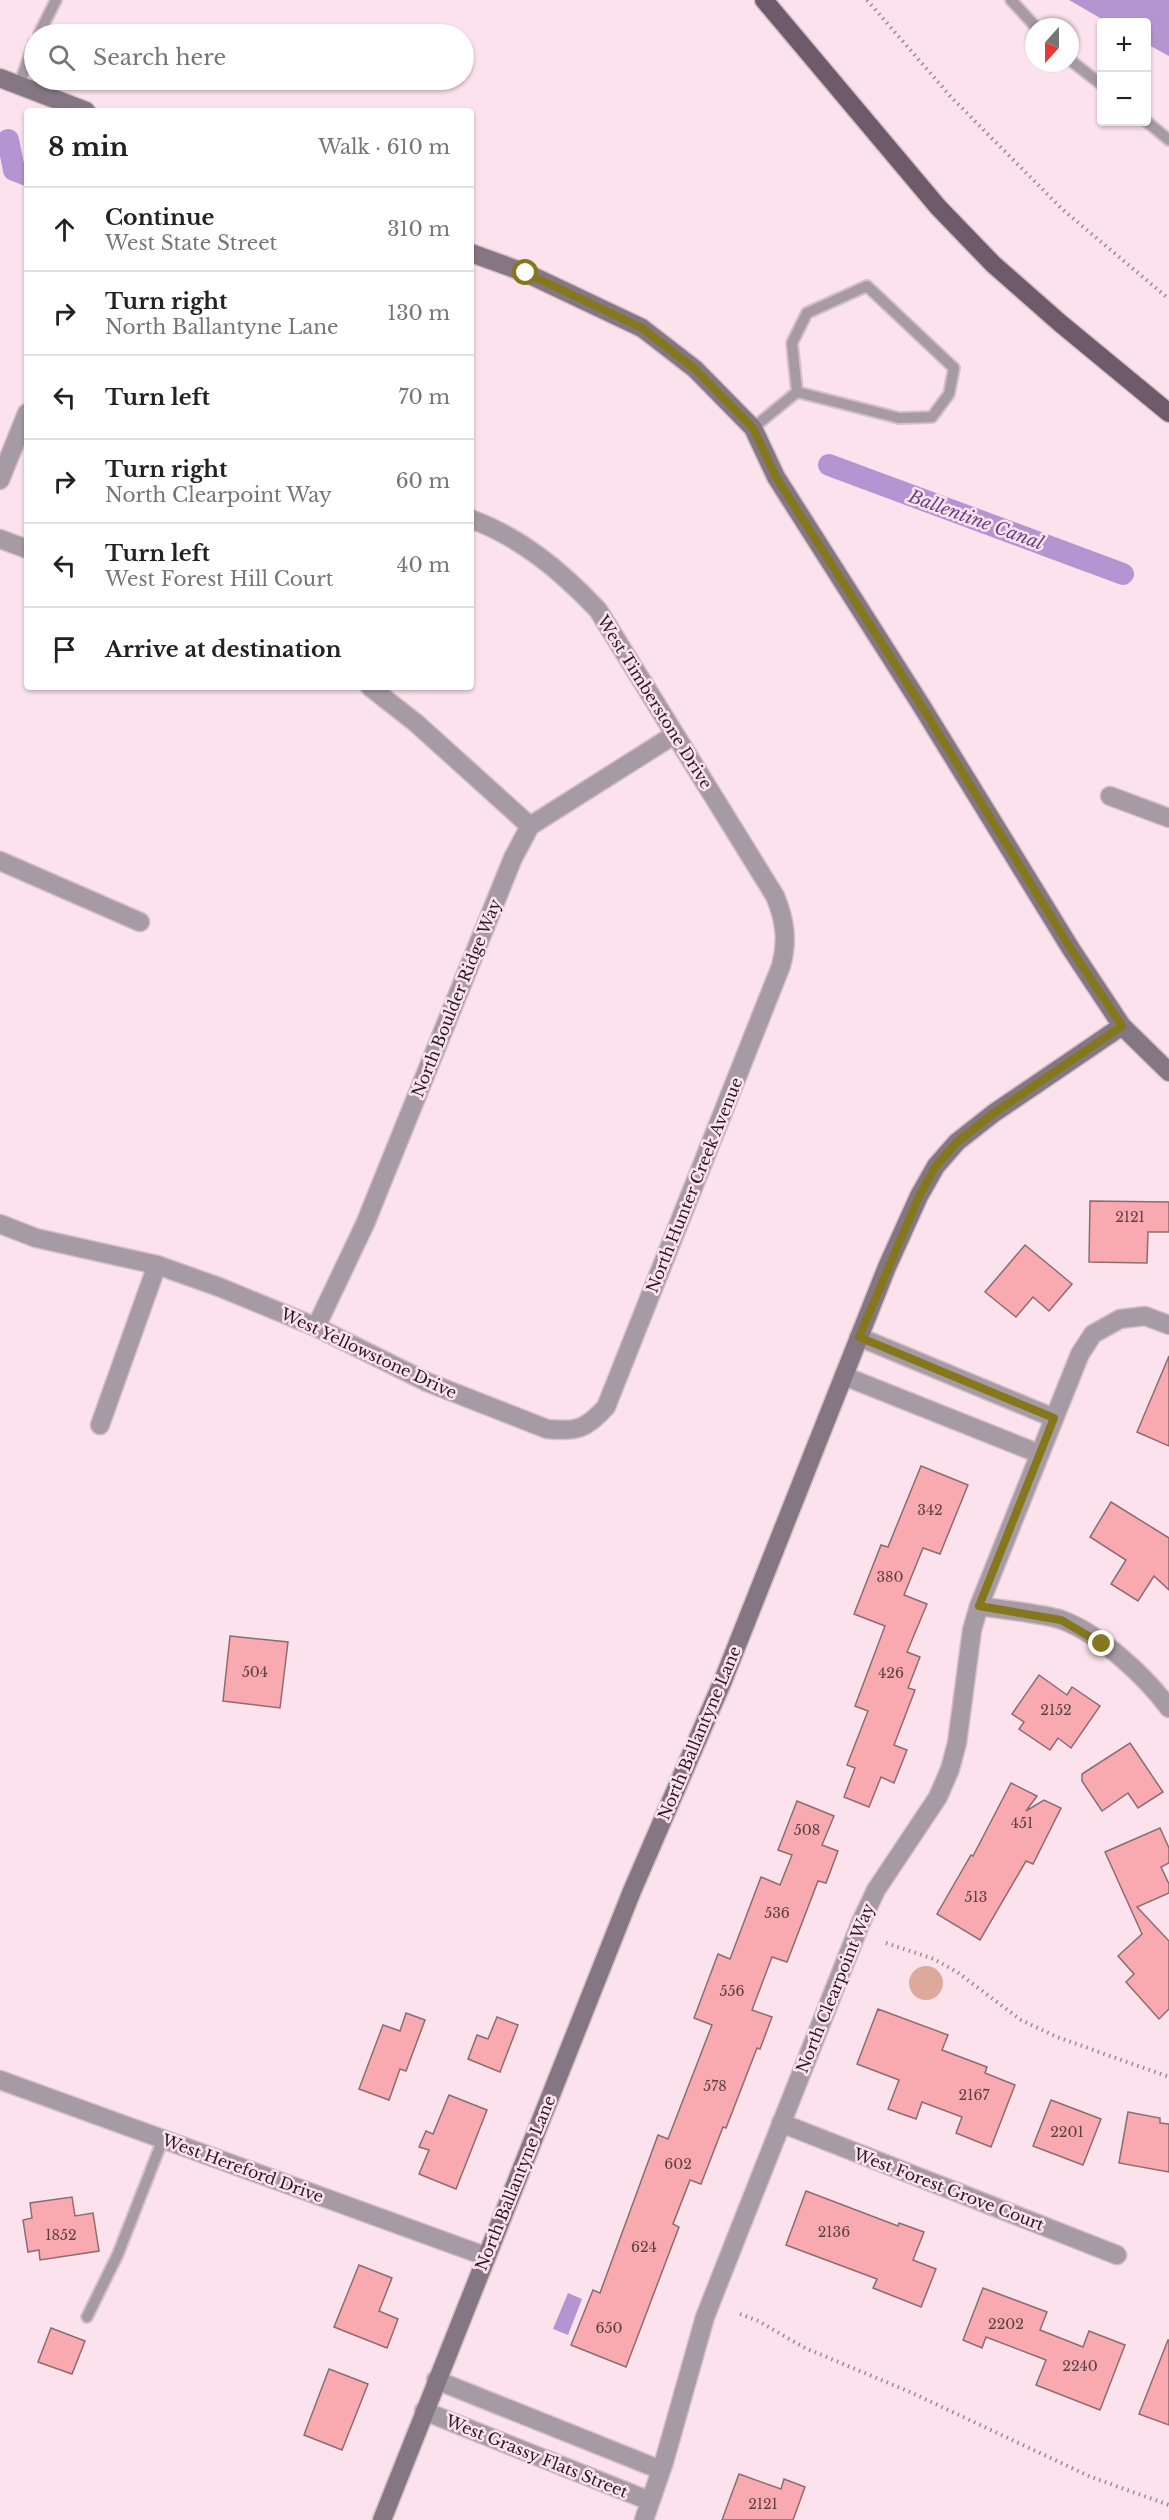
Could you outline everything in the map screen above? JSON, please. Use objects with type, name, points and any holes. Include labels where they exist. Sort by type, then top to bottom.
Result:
[{"type":"main road","points":[[764,0],[938,207],[993,264],[1169,413]]},
{"type":"street","points":[[0,78],[24,88]]},
{"type":"street","points":[[30,90],[78,108]]},
{"type":"street","points":[[474,254],[526,273],[642,328],[695,369],[753,428],[776,477],[921,705],[1071,949],[1122,1026],[1169,1072]]},
{"type":"street","points":[[0,480],[24,420]]},
{"type":"street","name":"West Timberstone Drive","points":[[474,521],[532,550],[570,580],[598,610],[776,896],[783,914],[786,933]]},
{"type":"street","points":[[0,539],[24,548]]},
{"type":"street","points":[[374,690],[416,723],[530,826]]},
{"type":"street","name":"North Boulder Ridge Way","points":[[316,1327],[365,1224],[513,858],[530,826],[674,735]]},
{"type":"street","points":[[1110,796],[1169,818]]},
{"type":"street","points":[[0,861],[140,922]]},
{"type":"street","name":"North Hunter Creek Avenue","points":[[583,1428],[606,1407],[781,966],[786,933]]},
{"type":"street","name":"North Ballantyne Lane","points":[[382,2520],[632,1891],[722,1683],[859,1337],[914,1206],[936,1166],[957,1142],[994,1113],[1122,1026]]},
{"type":"street","name":"West Yellowstone Drive","points":[[0,1224],[36,1238],[157,1265],[219,1287],[316,1327],[427,1382],[547,1429],[566,1431],[583,1428]]},
{"type":"street","points":[[100,1425],[157,1265]]},
{"type":"street","name":"North Clearpoint Way","points":[[644,2520],[661,2470],[705,2318],[861,1922],[876,1890],[934,1804],[950,1769],[957,1743],[972,1630],[979,1606],[1080,1354],[1093,1334],[1120,1318],[1145,1316],[1169,1325]]},
{"type":"street","points":[[859,1337],[1054,1418]]},
{"type":"street","points":[[844,1376],[1040,1454]]},
{"type":"street","points":[[979,1606],[1061,1620],[1082,1631],[1122,1659],[1158,1693],[1169,1708]]},
{"type":"street","name":"West Hereford Drive","points":[[0,2080],[485,2256]]},
{"type":"street","name":"West Forest Grove Court","points":[[781,2123],[1117,2255]]},
{"type":"street","name":"West Grassy Flats Street","points":[[436,2380],[661,2470]]},
{"type":"street","name":"West Grassy Flats Street","points":[[424,2411],[650,2501]]},
{"type":"lane","points":[[44,24],[56,0]]},
{"type":"lane","points":[[1011,0],[1028,18]]},
{"type":"lane","points":[[1079,67],[1097,82]]},
{"type":"lane","points":[[19,86],[24,72]]},
{"type":"lane","points":[[1151,125],[1169,140]]},
{"type":"lane","points":[[867,286],[954,368],[949,394],[932,417],[899,418],[797,392],[792,343],[807,313],[867,286]]},
{"type":"lane","points":[[753,428],[797,392]]},
{"type":"lane","points":[[87,2317],[118,2254],[163,2139]]},
{"type":"path","points":[[867,0],[951,97],[1062,208],[1169,299]]},
{"type":"path","points":[[886,1943],[934,1959],[957,1972],[1021,2020],[1039,2029],[1169,2077]]},
{"type":"path","points":[[740,2314],[758,2321],[806,2348],[910,2392],[1090,2478],[1169,2505]]},
{"type":"shaded area","points":[[1069,0],[1169,0],[1169,56],[1151,46],[1151,18],[1100,18]]},
{"type":"shaded area","points":[[926,1966],[938,1971],[943,1983],[938,1995],[926,2000],[914,1995],[909,1983],[914,1971]]},
{"type":"shaded area","points":[[568,2293],[582,2299],[568,2335],[553,2329]]},
{"type":"building","points":[[1090,1201],[1169,1202],[1169,1232],[1148,1232],[1147,1263],[1089,1262]]},
{"type":"building","points":[[1025,1245],[1072,1284],[1049,1311],[1033,1297],[1016,1317],[985,1292]]},
{"type":"building","points":[[1169,1356],[1169,1446],[1137,1432]]},
{"type":"building","points":[[921,1466],[968,1485],[940,1554],[923,1548],[904,1595],[927,1604],[907,1652],[920,1657],[908,1688],[915,1690],[894,1745],[907,1750],[894,1783],[881,1777],[869,1807],[844,1797],[855,1768],[847,1765],[868,1711],[855,1706],[885,1626],[854,1614],[881,1545],[888,1547]]},
{"type":"building","points":[[1111,1502],[1169,1538],[1169,1590],[1154,1576],[1138,1601],[1111,1584],[1126,1560],[1090,1537]]},
{"type":"building","points":[[230,1636],[288,1642],[280,1708],[223,1701]]},
{"type":"building","points":[[1039,1675],[1067,1695],[1072,1687],[1100,1706],[1071,1748],[1058,1738],[1050,1750],[1019,1729],[1024,1722],[1012,1714]]},
{"type":"building","points":[[1130,1743],[1163,1792],[1138,1808],[1128,1793],[1102,1811],[1082,1781],[1082,1774]]},
{"type":"building","points":[[1011,1783],[1037,1796],[1026,1811],[1044,1800],[1061,1808],[1033,1864],[1026,1861],[980,1940],[937,1914],[971,1855],[973,1856]]},
{"type":"building","points":[[797,1801],[834,1816],[822,1845],[838,1851],[826,1883],[818,1881],[787,1962],[772,1957],[752,2010],[772,2017],[760,2049],[757,2048],[726,2128],[723,2127],[701,2184],[690,2180],[673,2224],[679,2227],[626,2367],[571,2345],[593,2290],[600,2293],[658,2135],[668,2139],[712,2025],[694,2018],[718,1954],[730,1959],[761,1877],[780,1885],[792,1855],[778,1850]]},
{"type":"building","points":[[1160,1828],[1169,1848],[1169,1863],[1161,1867],[1169,1884],[1169,1893],[1137,1907],[1169,1941],[1169,2009],[1159,2019],[1126,1982],[1134,1974],[1118,1956],[1142,1934],[1105,1852]]},
{"type":"building","points":[[878,2009],[948,2035],[942,2050],[987,2067],[985,2073],[1015,2085],[991,2147],[956,2133],[962,2117],[922,2102],[916,2119],[888,2109],[899,2080],[857,2064]]},
{"type":"building","points":[[406,2013],[425,2020],[406,2071],[400,2069],[389,2100],[359,2089],[383,2025],[400,2031]]},
{"type":"building","points":[[497,2017],[518,2025],[500,2072],[468,2059],[477,2035],[488,2039]]},
{"type":"building","points":[[449,2095],[487,2110],[456,2189],[419,2174],[429,2150],[419,2147],[426,2131],[433,2134]]},
{"type":"building","points":[[1051,2100],[1101,2119],[1083,2165],[1033,2146]]},
{"type":"building","points":[[1128,2112],[1160,2118],[1160,2123],[1169,2124],[1169,2172],[1119,2163]]},
{"type":"building","points":[[806,2191],[898,2226],[899,2223],[924,2232],[913,2260],[936,2269],[921,2307],[873,2288],[877,2279],[786,2245]]},
{"type":"building","points":[[72,2197],[75,2216],[93,2213],[99,2251],[40,2260],[39,2250],[28,2252],[23,2220],[32,2218],[30,2203]]},
{"type":"building","points":[[359,2265],[392,2278],[379,2311],[398,2319],[387,2348],[334,2327]]},
{"type":"building","points":[[983,2288],[1047,2312],[1040,2330],[1083,2347],[1089,2331],[1125,2345],[1100,2410],[1036,2385],[1046,2360],[986,2337],[982,2348],[963,2340]]},
{"type":"building","points":[[51,2328],[85,2341],[72,2374],[38,2362]]},
{"type":"building","points":[[1169,2340],[1169,2425],[1139,2414]]},
{"type":"building","points":[[329,2369],[368,2384],[342,2450],[304,2435]]},
{"type":"building","points":[[739,2474],[781,2489],[784,2479],[805,2487],[793,2520],[722,2520]]},
{"type":"waterway","name":"Ballentine Canal","points":[[8,140],[14,170],[24,174]]},
{"type":"waterway","name":"Ballentine Canal","points":[[829,465],[1123,574]]},
{"type":"route","points":[[526,273],[642,328],[695,369],[753,428],[776,477],[921,705],[1071,949],[1122,1026],[994,1113],[957,1142],[936,1166],[919,1196],[887,1267],[859,1337],[1054,1418],[979,1606],[1061,1620],[1102,1644]]}]
